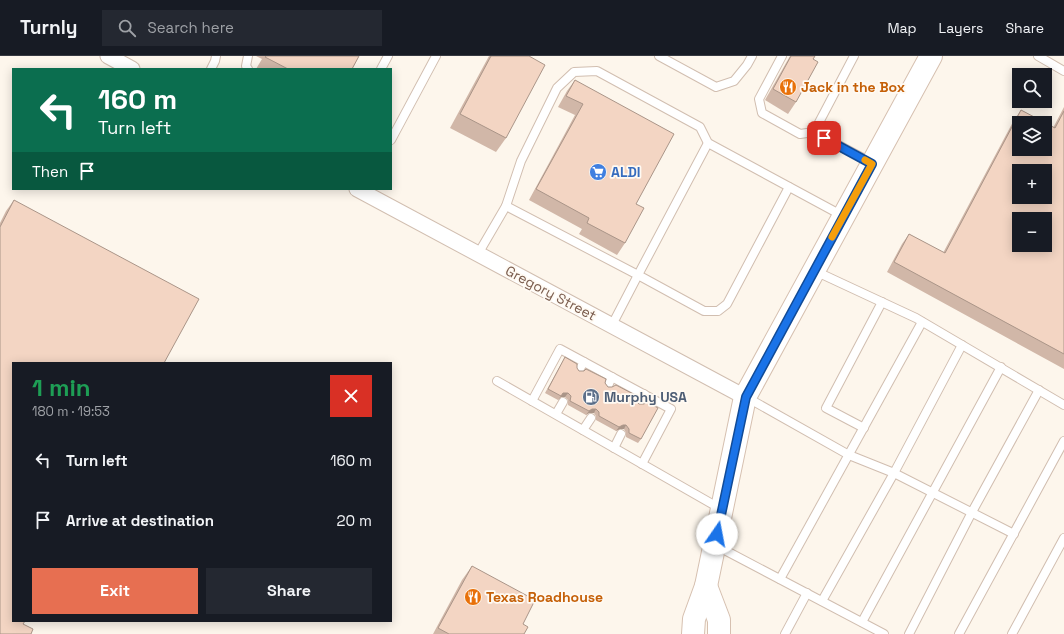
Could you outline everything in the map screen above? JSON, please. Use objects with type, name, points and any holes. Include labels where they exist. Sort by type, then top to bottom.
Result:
[{"type":"street","points":[[693,634],[694,619],[706,586],[746,397],[931,56]]},
{"type":"street","points":[[116,58],[131,68]]},
{"type":"street","name":"Gregory Street","points":[[361,190],[746,397]]},
{"type":"street","points":[[706,586],[719,620],[719,634]]},
{"type":"lane","points":[[212,68],[216,56]]},
{"type":"lane","points":[[247,68],[246,66],[248,56]]},
{"type":"lane","points":[[382,68],[388,56]]},
{"type":"lane","points":[[392,138],[436,56]]},
{"type":"lane","points":[[659,56],[716,87],[734,81],[747,66],[752,56]]},
{"type":"lane","points":[[782,56],[759,99],[762,113],[800,134],[814,132],[872,164]]},
{"type":"lane","points":[[814,132],[854,56]]},
{"type":"lane","points":[[1038,56],[1064,71]]},
{"type":"lane","points":[[478,254],[506,206],[520,161],[557,88],[574,72],[597,71],[700,127],[708,143],[844,216]]},
{"type":"lane","points":[[612,325],[708,143]]},
{"type":"lane","points":[[506,206],[704,311],[718,311],[727,304],[789,187]]},
{"type":"lane","points":[[814,270],[922,322],[1064,405]]},
{"type":"lane","points":[[864,428],[826,408],[882,302]]},
{"type":"lane","points":[[780,579],[922,322]]},
{"type":"lane","points":[[822,601],[894,473],[962,345]]},
{"type":"lane","points":[[532,402],[560,349],[671,409],[642,464]]},
{"type":"lane","points":[[579,370],[584,362]]},
{"type":"lane","points":[[862,622],[1001,367]]},
{"type":"lane","points":[[608,386],[612,377]]},
{"type":"lane","points":[[497,381],[722,510]]},
{"type":"lane","points":[[909,634],[972,512],[1039,390]]},
{"type":"lane","points":[[639,403],[644,394]]},
{"type":"lane","points":[[746,397],[849,455],[894,473],[1014,534]]},
{"type":"lane","points":[[556,414],[562,402]]},
{"type":"lane","points":[[583,430],[591,418]]},
{"type":"lane","points":[[614,448],[621,434]]},
{"type":"lane","points":[[959,634],[1064,441]]},
{"type":"lane","points":[[1012,634],[1064,538]]},
{"type":"lane","points":[[715,544],[884,634]]},
{"type":"lane","points":[[785,634],[807,593]]},
{"type":"building","points":[[359,56],[353,68],[286,68],[265,57]]},
{"type":"building","points":[[491,56],[529,56],[545,65],[506,138],[460,114]]},
{"type":"building","name":"Jack in the Box","points":[[791,56],[815,56],[813,59],[818,62],[796,102],[773,89]]},
{"type":"building","name":"ALDI","points":[[575,80],[674,134],[636,204],[644,208],[625,243],[587,223],[589,218],[536,189],[583,104],[566,96]]},
{"type":"building","points":[[1021,110],[1032,116],[1018,116]]},
{"type":"building","points":[[1064,111],[1064,354],[894,262],[909,234],[945,253],[1012,127],[1012,156],[1052,156],[1052,126],[1055,128]]},
{"type":"building","points":[[14,200],[199,299],[165,362],[12,362],[12,622],[24,622],[23,624],[33,629],[31,634],[0,634],[0,227]]},
{"type":"building","name":"Murphy USA","points":[[565,357],[577,364],[579,371],[584,371],[586,369],[606,379],[605,383],[608,387],[616,385],[637,396],[637,402],[639,404],[644,404],[647,402],[658,408],[641,439],[629,433],[629,429],[626,425],[619,427],[599,416],[599,412],[596,409],[589,411],[570,401],[571,396],[568,393],[563,393],[561,396],[548,389]]},
{"type":"building","name":"Texas Roadhouse","points":[[472,566],[535,600],[523,624],[528,627],[524,634],[449,634],[438,628]]},
{"type":"slow traffic","points":[[832,237],[872,164],[865,160]]},
{"type":"place","name":"Jack in the Box","points":[[788,87]]},
{"type":"place","name":"ALDI","points":[[598,172]]},
{"type":"place","name":"Murphy USA","points":[[591,397]]},
{"type":"place","name":"Texas Roadhouse","points":[[473,597]]},
{"type":"route","points":[[717,534],[746,397],[872,164],[824,138]]}]
